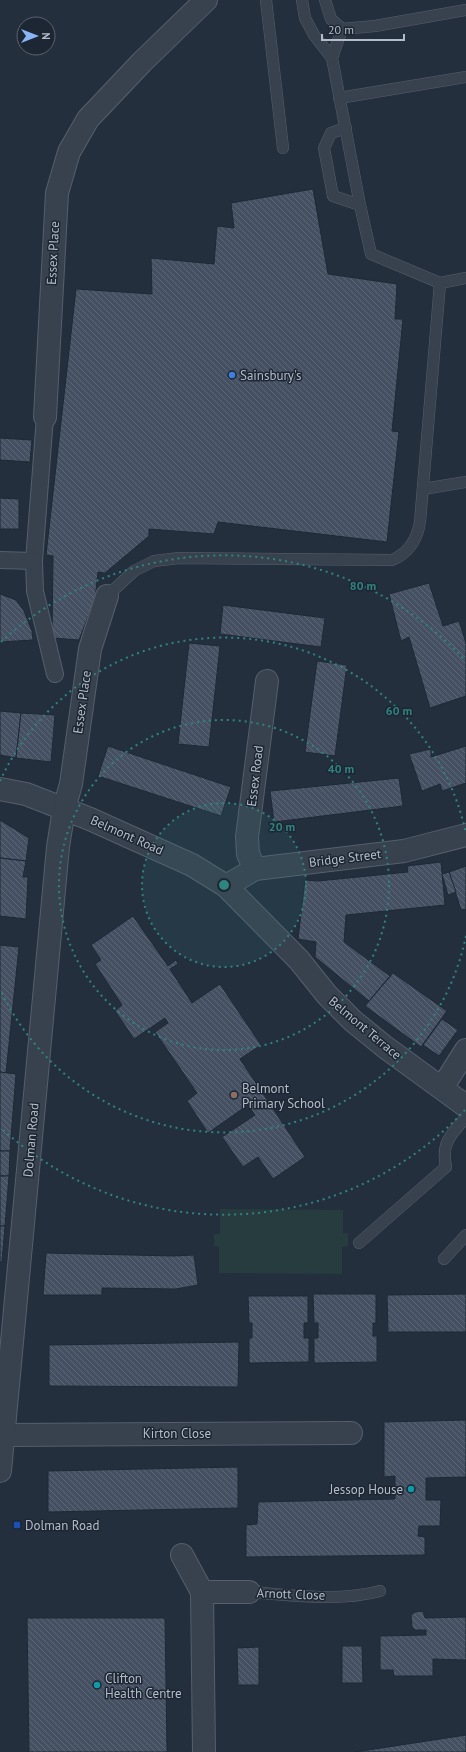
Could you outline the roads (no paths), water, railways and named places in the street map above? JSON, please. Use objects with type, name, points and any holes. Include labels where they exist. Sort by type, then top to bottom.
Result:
[{"type":"street","name":"Essex Place","points":[[55,674],[35,592],[34,561],[45,417],[57,193],[69,152],[88,119],[142,62],[206,0]]},
{"type":"street","points":[[0,560],[34,561]]},
{"type":"street","name":"Essex Place","points":[[64,809],[70,784],[90,649],[107,596]]},
{"type":"street","name":"Essex Road","points":[[255,869],[248,854],[247,837],[267,681]]},
{"type":"street","name":"Belmont Road","points":[[0,788],[26,794],[90,819],[192,865],[226,886],[242,903]]},
{"type":"street","name":"Dolman Road","points":[[0,1471],[58,846],[64,809]]},
{"type":"street","name":"Bridge Street","points":[[226,886],[255,869],[404,851],[466,835]]},
{"type":"street","name":"Belmont Terrace","points":[[242,903],[299,960],[327,995],[354,1021],[385,1047],[466,1106]]},
{"type":"street","points":[[442,1088],[466,1050]]},
{"type":"street","name":"Kirton Close","points":[[4,1435],[351,1433]]},
{"type":"street","points":[[182,1555],[202,1592],[204,1752]]},
{"type":"street","name":"Arnott Close","points":[[202,1592],[249,1592]]},
{"type":"lane","points":[[266,0],[283,148]]},
{"type":"lane","points":[[302,0],[305,18],[314,36],[332,58]]},
{"type":"lane","points":[[325,0],[331,19],[342,29],[375,26],[466,10]]},
{"type":"lane","points":[[342,29],[332,58],[339,98],[353,160],[360,205],[371,254],[440,283],[466,278]]},
{"type":"lane","points":[[339,98],[466,77]]},
{"type":"lane","points":[[346,128],[332,133],[324,148],[333,196],[360,205]]},
{"type":"lane","points":[[107,596],[134,571],[154,561],[165,559],[392,560],[401,556],[418,535],[440,283]]},
{"type":"lane","points":[[423,489],[466,482]]},
{"type":"lane","points":[[359,1243],[446,1167],[443,1153],[449,1138],[466,1117]]},
{"type":"lane","points":[[444,1258],[466,1236]]},
{"type":"lane","name":"Arnott Close","points":[[249,1592],[303,1596],[364,1595],[380,1591]]},
{"type":"place","name":"Sainsbury's","points":[[232,375]]},
{"type":"place","name":"Belmont Primary School","points":[[234,1095]]},
{"type":"place","name":"Jessop House","points":[[411,1489]]},
{"type":"place","name":"Dolman Road","points":[[17,1525]]},
{"type":"place","name":"Clifton Health Centre","points":[[97,1685]]}]
